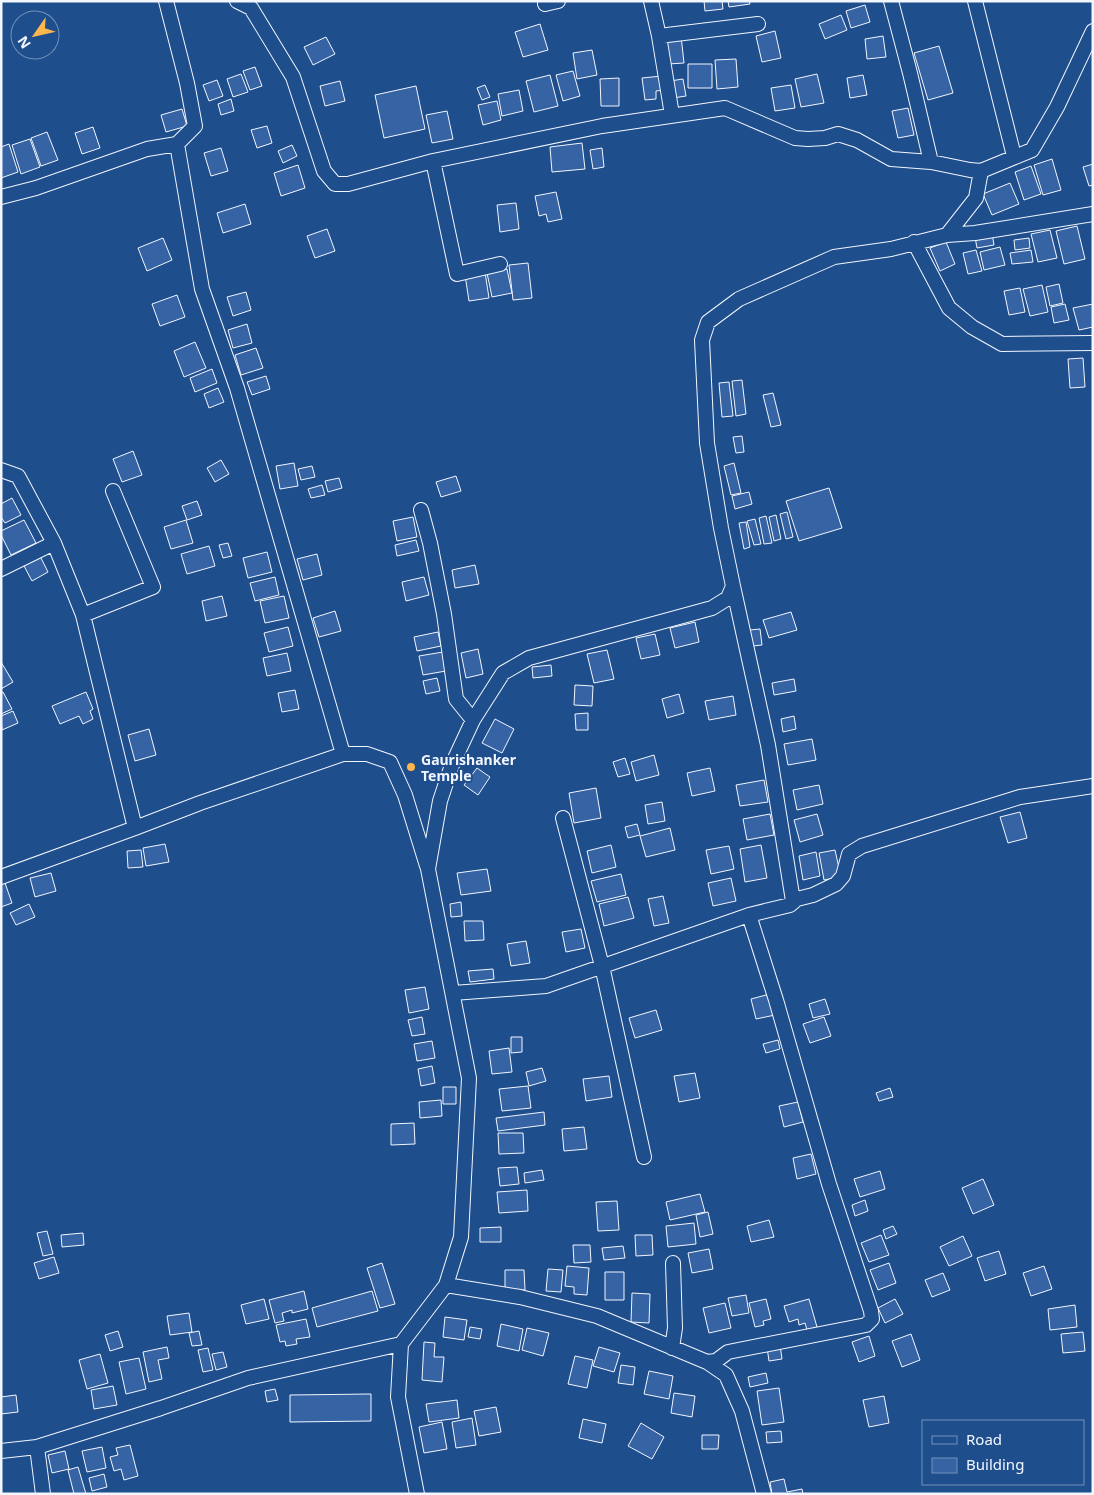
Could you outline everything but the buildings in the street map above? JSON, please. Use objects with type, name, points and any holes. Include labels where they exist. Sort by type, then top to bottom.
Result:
[{"type":"street","points":[[1,197],[36,188],[147,149],[177,144],[195,126],[187,84],[166,1]]},
{"type":"street","points":[[237,1],[252,8],[293,76],[324,171],[335,184],[348,184],[433,160],[602,126],[725,108],[795,138],[825,138],[838,134],[857,140],[891,159],[931,162],[981,171],[1032,150],[1056,107],[1093,31]]},
{"type":"street","points":[[651,1],[659,36],[672,115]]},
{"type":"street","points":[[891,1],[931,162]]},
{"type":"street","points":[[975,1],[1014,156]]},
{"type":"street","points":[[659,36],[758,24]]},
{"type":"street","points":[[177,144],[202,289],[237,388],[343,754]]},
{"type":"street","points":[[433,160],[457,274],[500,264]]},
{"type":"street","points":[[947,235],[976,198],[981,171]]},
{"type":"street","points":[[793,901],[768,745],[721,528],[707,443],[702,340],[708,322],[739,299],[834,257],[891,249],[947,235],[975,233],[1093,214]]},
{"type":"street","points":[[914,242],[949,308],[972,328],[1002,344],[1093,343]]},
{"type":"street","points":[[1,470],[18,476],[54,543],[83,615],[135,828]]},
{"type":"street","points":[[83,615],[153,587],[113,491]]},
{"type":"street","points":[[421,510],[430,543],[444,614],[456,699],[473,720]]},
{"type":"street","points":[[1,569],[54,543]]},
{"type":"street","points":[[428,869],[440,801],[452,765],[473,720],[503,672],[529,658],[712,608],[728,598],[733,586]]},
{"type":"street","points":[[1,877],[200,802],[343,754],[367,754],[390,762],[405,795],[428,869],[470,1078],[462,1237],[446,1285],[401,1344],[398,1397],[417,1494]]},
{"type":"street","points":[[453,993],[546,986],[749,915],[790,905],[793,901],[813,895],[836,884],[843,876],[850,854],[862,846],[1020,797],[1093,786]]},
{"type":"street","points":[[563,818],[602,966],[644,1157]]},
{"type":"street","points":[[708,1362],[716,1361],[728,1352],[866,1325],[872,1320],[871,1311],[829,1184],[776,1000],[749,915]]},
{"type":"street","points":[[672,1348],[675,1328],[673,1263]]},
{"type":"street","points":[[446,1285],[520,1297],[597,1316],[708,1362],[726,1375],[742,1411],[764,1494]]},
{"type":"street","points":[[1,1451],[37,1447],[162,1408],[248,1378],[401,1344]]},
{"type":"street","points":[[37,1447],[43,1494]]},
{"type":"place","name":"Gaurishanker Temple","points":[[411,767]]}]
